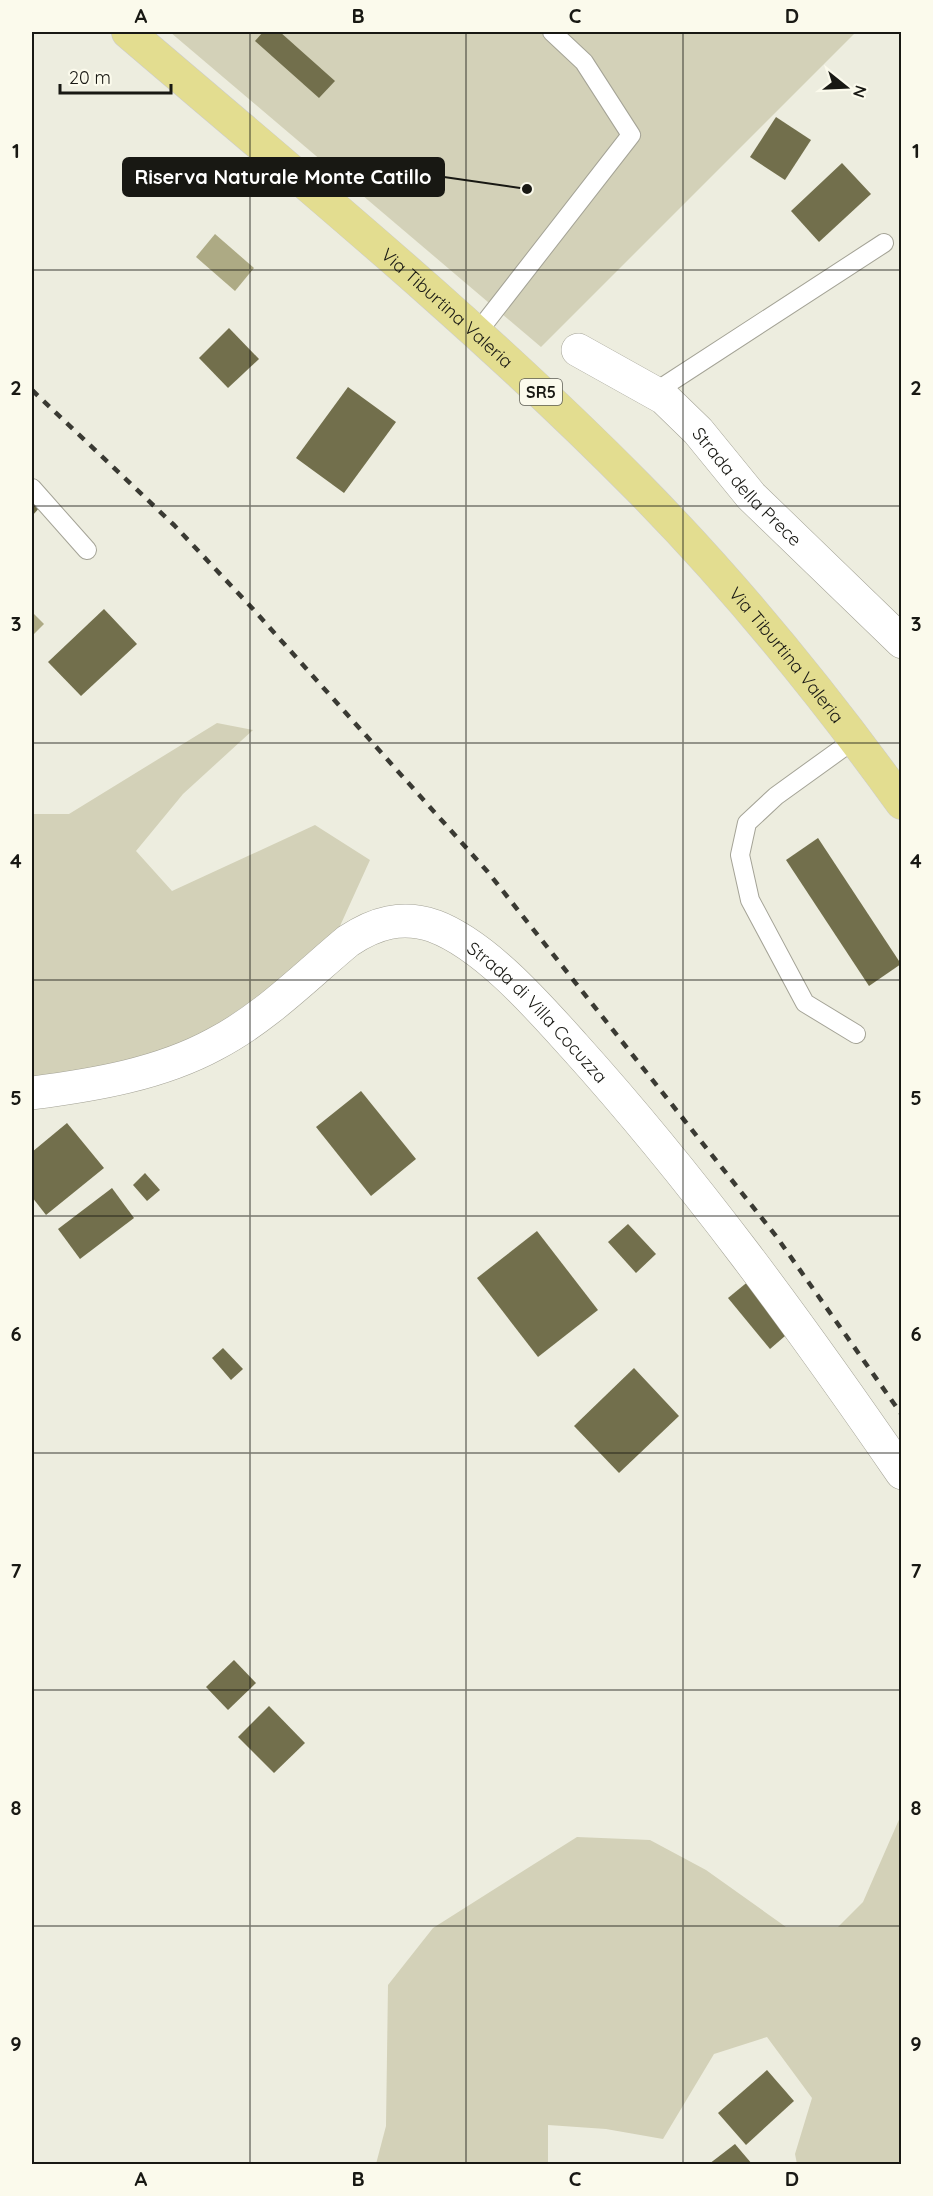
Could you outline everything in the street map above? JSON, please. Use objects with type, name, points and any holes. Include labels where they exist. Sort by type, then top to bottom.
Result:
[{"type":"main road","name":"Via Tiburtina Valeria","points":[[128,32],[477,333],[604,453],[670,521],[782,647],[902,802]]},
{"type":"street","name":"Strada della Prece","points":[[578,350],[664,398],[698,431],[751,496],[902,642]]},
{"type":"street","name":"Strada di Villa Cocuzza","points":[[32,1093],[157,1069],[215,1044],[245,1025],[348,940],[362,932],[377,925],[393,922],[433,926],[470,946],[512,980],[547,1015],[631,1110],[776,1295],[902,1473]]},
{"type":"lane","points":[[477,333],[632,135],[584,62],[552,32]]},
{"type":"lane","points":[[655,392],[884,243]]},
{"type":"lane","points":[[32,488],[87,550]]},
{"type":"lane","points":[[855,739],[776,796],[747,824],[740,855],[750,900],[805,1003],[856,1034]]},
{"type":"shaded area","points":[[170,32],[856,32],[541,347]]},
{"type":"shaded area","points":[[215,234],[254,268],[235,291],[196,257]]},
{"type":"shaded area","points":[[32,612],[44,624],[32,636]]},
{"type":"shaded area","points":[[217,723],[253,730],[183,794],[136,851],[172,891],[315,825],[370,860],[330,948],[194,1040],[85,1073],[32,1082],[32,814],[69,814]]},
{"type":"shaded area","points":[[901,1815],[901,2164],[797,2164],[795,2154],[812,2098],[767,2037],[714,2054],[663,2139],[606,2129],[548,2125],[548,2164],[376,2164],[386,2126],[388,1985],[433,1928],[577,1837],[650,1840],[706,1870],[786,1927],[838,1927],[863,1902]]},
{"type":"building","points":[[263,32],[280,32],[335,81],[319,98],[255,41]]},
{"type":"building","points":[[776,117],[811,140],[785,180],[750,157]]},
{"type":"building","points":[[842,163],[871,194],[819,242],[791,211]]},
{"type":"building","points":[[229,328],[259,359],[228,388],[199,358]]},
{"type":"building","points":[[348,387],[396,422],[344,493],[296,458]]},
{"type":"building","points":[[32,496],[41,506],[32,516]]},
{"type":"building","points":[[104,609],[137,644],[81,696],[48,662]]},
{"type":"building","points":[[818,838],[901,964],[869,986],[786,860]]},
{"type":"building","points":[[361,1091],[416,1159],[371,1196],[316,1127]]},
{"type":"building","points":[[67,1123],[104,1168],[46,1215],[32,1197],[32,1152]]},
{"type":"building","points":[[145,1173],[160,1190],[147,1201],[133,1185]]},
{"type":"building","points":[[112,1188],[134,1218],[80,1259],[58,1229]]},
{"type":"building","points":[[628,1224],[656,1254],[636,1273],[608,1242]]},
{"type":"building","points":[[537,1231],[598,1310],[538,1357],[477,1278]]},
{"type":"building","points":[[750,1280],[792,1330],[770,1349],[728,1298]]},
{"type":"building","points":[[223,1348],[243,1369],[231,1380],[212,1358]]},
{"type":"building","points":[[634,1368],[679,1416],[619,1473],[574,1426]]},
{"type":"building","points":[[234,1660],[256,1683],[228,1710],[206,1687]]},
{"type":"building","points":[[269,1706],[305,1743],[274,1773],[238,1737]]},
{"type":"building","points":[[767,2070],[794,2101],[746,2145],[718,2113]]},
{"type":"building","points":[[735,2144],[752,2164],[709,2164]]},
{"type":"railway","points":[[32,390],[174,525],[253,609],[487,871],[776,1236],[902,1415]]},
{"type":"place","name":"Riserva Naturale Monte Catillo","points":[[527,189]]}]
